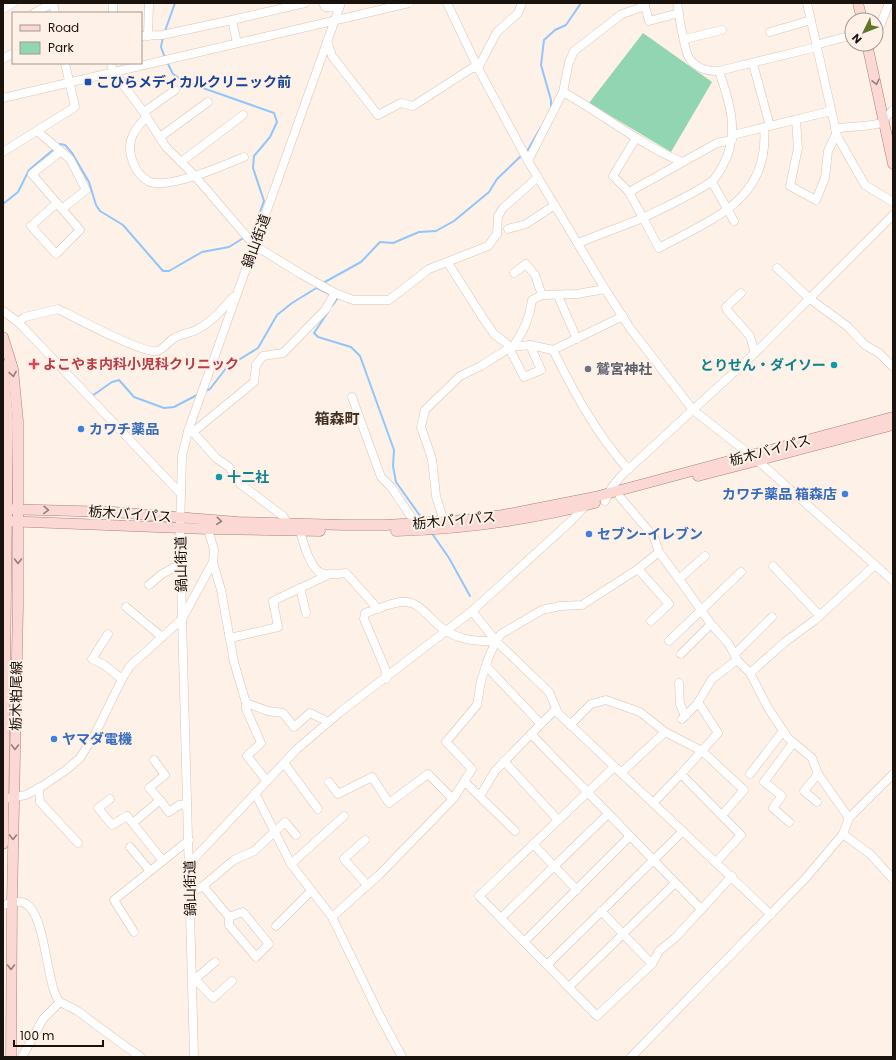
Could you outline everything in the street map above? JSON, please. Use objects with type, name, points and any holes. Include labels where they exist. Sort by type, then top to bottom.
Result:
[{"type":"main road","points":[[869,52],[893,164]]},
{"type":"main road","name":"栃木粕尾線","points":[[3,337],[13,369],[16,387],[18,421],[18,522],[7,798],[3,844]]},
{"type":"main road","name":"栃木粕尾線","points":[[3,367],[8,421],[5,521],[7,904],[11,1057]]},
{"type":"main road","name":"栃木バイパス","points":[[5,509],[113,512],[288,524],[386,525],[444,522],[503,515],[595,497],[620,497],[893,417]]},
{"type":"main road","name":"栃木バイパス","points":[[5,521],[300,531],[432,530],[504,522],[585,506],[607,497],[754,457],[893,425]]},
{"type":"street","points":[[3,9],[13,3]]},
{"type":"street","points":[[36,12],[53,3],[55,12]]},
{"type":"street","points":[[149,3],[144,36],[162,35],[305,3]]},
{"type":"street","points":[[323,3],[325,7],[340,5]]},
{"type":"street","points":[[142,61],[237,43],[409,3]]},
{"type":"street","points":[[447,3],[478,68],[528,161],[605,289],[623,316],[693,410],[754,457],[893,580]]},
{"type":"street","points":[[478,68],[497,32],[518,13],[522,3]]},
{"type":"street","points":[[677,3],[689,57],[698,66],[708,71],[719,71],[753,64],[844,38]]},
{"type":"street","points":[[807,3],[836,131],[865,185],[893,202]]},
{"type":"street","points":[[884,16],[889,3]]},
{"type":"street","points":[[528,161],[563,92],[569,62],[574,51],[622,14],[645,4],[649,21],[679,13]]},
{"type":"street","name":"鍋山街道","points":[[194,1057],[194,977],[188,840],[180,528],[182,456],[254,245],[340,5]]},
{"type":"street","points":[[232,20],[237,43]]},
{"type":"street","points":[[770,32],[811,20]]},
{"type":"street","points":[[685,40],[722,30]]},
{"type":"street","points":[[327,41],[332,56],[378,115],[401,103],[413,106],[472,68],[478,68]]},
{"type":"street","points":[[3,59],[12,54]]},
{"type":"street","points":[[3,152],[75,107],[64,64]]},
{"type":"street","points":[[3,98],[69,81],[112,67],[128,64]]},
{"type":"street","points":[[636,138],[613,176],[629,192],[659,248],[728,209],[749,190],[762,162],[767,127],[753,64]]},
{"type":"street","points":[[112,67],[166,147],[195,176],[254,245],[335,293],[353,300],[389,300],[429,269],[448,263],[466,253],[488,246],[497,234],[498,216],[503,208],[538,177]]},
{"type":"street","points":[[578,243],[643,218],[712,182],[720,172],[730,154],[733,138],[731,106],[719,71]]},
{"type":"street","points":[[175,90],[145,114],[134,132],[128,146],[138,173],[149,182],[191,178],[244,157]]},
{"type":"street","points":[[563,92],[590,106],[636,138],[682,162]]},
{"type":"street","points":[[160,137],[208,102]]},
{"type":"street","points":[[796,120],[798,148],[790,186],[816,200],[825,178],[828,151],[836,131],[847,126],[872,126],[884,120],[893,110]]},
{"type":"street","points":[[629,192],[717,143],[767,127],[831,111]]},
{"type":"street","points":[[181,162],[243,115]]},
{"type":"street","points":[[37,131],[70,158],[86,190],[60,206],[31,226],[56,254],[80,230],[60,206],[32,174],[61,151]]},
{"type":"street","points":[[712,182],[734,221]]},
{"type":"street","points":[[508,230],[526,224],[555,205]]},
{"type":"street","points":[[607,497],[617,481],[628,469],[755,353],[893,215]]},
{"type":"street","points":[[448,263],[494,334],[511,347],[524,378],[541,370],[530,346]]},
{"type":"street","points":[[514,273],[526,264],[535,275],[542,295]]},
{"type":"street","points":[[777,268],[810,299],[847,326],[866,345],[879,353],[893,367]]},
{"type":"street","points":[[444,522],[436,496],[432,459],[421,427],[425,410],[460,376],[481,366],[511,347],[526,324],[531,312],[532,300],[542,295],[558,296],[605,289]]},
{"type":"street","points":[[288,524],[284,516],[239,483],[229,467],[216,458],[191,432],[254,382],[256,365],[263,356],[283,353],[325,310],[335,293]]},
{"type":"street","points":[[741,293],[726,306],[727,310],[750,336],[755,353]]},
{"type":"street","points":[[18,322],[25,317],[58,309],[94,328],[145,349],[156,351],[165,347],[174,338],[194,330],[214,319],[237,294]]},
{"type":"street","points":[[558,296],[577,339]]},
{"type":"street","points":[[3,311],[18,322],[181,494]]},
{"type":"street","points":[[511,347],[530,346],[552,350],[623,316]]},
{"type":"street","points":[[552,350],[594,426],[616,456],[628,469]]},
{"type":"street","points":[[352,397],[381,476],[392,487],[416,524]]},
{"type":"street","points":[[189,864],[266,780],[297,749],[329,722],[472,611],[570,522],[595,497]]},
{"type":"street","points":[[620,497],[654,537],[660,552],[679,579],[711,624],[729,644],[736,657],[750,673],[768,708],[783,731],[793,742],[812,758],[818,774],[849,818]]},
{"type":"street","points":[[208,529],[214,550],[213,562],[221,590],[234,662],[246,703],[246,709],[261,743],[247,756],[266,780]]},
{"type":"street","points":[[300,531],[314,567],[323,574],[346,573],[378,609]]},
{"type":"street","points":[[332,917],[414,840],[453,799],[472,769],[446,742],[477,704],[481,681],[486,666],[496,641],[501,634],[542,610],[560,606],[582,605],[638,569],[660,552]]},
{"type":"street","points":[[679,579],[705,556]]},
{"type":"street","points":[[7,798],[26,795],[39,788],[66,770],[80,758],[95,734],[130,666],[182,619],[213,562]]},
{"type":"street","points":[[149,585],[162,574],[182,563]]},
{"type":"street","points":[[750,673],[820,616],[875,565]]},
{"type":"street","points":[[773,566],[820,616]]},
{"type":"street","points":[[638,569],[669,604],[651,621]]},
{"type":"street","points":[[669,641],[741,572]]},
{"type":"street","points":[[230,638],[278,627],[273,601],[330,574]]},
{"type":"street","points":[[300,588],[306,613]]},
{"type":"street","points":[[386,679],[385,668],[364,619],[365,613],[400,602],[409,602],[420,607],[446,631],[471,641],[496,641]]},
{"type":"street","points":[[126,607],[162,637]]},
{"type":"street","points":[[472,611],[496,641],[549,692],[556,709],[570,725],[732,876],[771,915]]},
{"type":"street","points":[[679,683],[680,704],[684,717],[698,702],[712,679],[736,657],[772,617]]},
{"type":"street","points":[[681,654],[711,624]]},
{"type":"street","points":[[108,634],[92,659],[103,664],[122,679]]},
{"type":"street","points":[[486,666],[541,724]]},
{"type":"street","points":[[570,725],[591,704],[606,700],[640,712],[665,732],[702,751],[744,790],[722,815]]},
{"type":"street","points":[[653,803],[718,733],[698,702]]},
{"type":"street","points":[[246,703],[268,711],[282,713],[294,728],[310,713],[329,722]]},
{"type":"street","points":[[480,796],[495,771],[556,709]]},
{"type":"street","points":[[750,774],[783,731]]},
{"type":"street","points":[[621,773],[665,732]]},
{"type":"street","points":[[531,734],[701,909]]},
{"type":"street","points":[[789,822],[773,808],[782,796],[764,782],[793,742]]},
{"type":"street","points":[[154,760],[165,775],[149,788],[169,812],[179,805],[187,804]]},
{"type":"street","points":[[504,762],[558,820]]},
{"type":"street","points":[[284,763],[318,809]]},
{"type":"street","points":[[614,767],[479,896],[597,1016],[652,964],[659,951],[675,938],[732,876]]},
{"type":"street","points":[[329,782],[338,794],[372,777],[389,803],[428,774],[453,799]]},
{"type":"street","points":[[681,774],[742,835],[716,862]]},
{"type":"street","points":[[817,802],[804,791],[818,774]]},
{"type":"street","points":[[631,1057],[771,915],[843,834],[849,818],[893,774]]},
{"type":"street","points":[[464,781],[515,831]]},
{"type":"street","points":[[39,788],[40,802],[78,843]]},
{"type":"street","points":[[255,793],[291,864],[332,917],[381,1018],[402,1057]]},
{"type":"street","points":[[110,799],[98,808],[112,825],[127,816],[163,861]]},
{"type":"street","points":[[133,823],[160,800]]},
{"type":"street","points":[[501,918],[608,814]]},
{"type":"street","points":[[291,864],[344,816]]},
{"type":"street","points":[[190,893],[203,886],[234,860],[254,851],[285,822],[296,835]]},
{"type":"street","points":[[547,965],[683,831]]},
{"type":"street","points":[[843,834],[870,854],[893,879]]},
{"type":"street","points":[[524,942],[630,836]]},
{"type":"street","points":[[134,932],[114,900],[188,840]]},
{"type":"street","points":[[365,840],[344,859],[367,885]]},
{"type":"street","points":[[533,844],[577,890]]},
{"type":"street","points":[[130,847],[150,871]]},
{"type":"street","points":[[569,987],[675,883]]},
{"type":"street","points":[[203,886],[229,917],[229,925],[256,957],[269,944],[243,912],[229,917]]},
{"type":"street","points":[[276,926],[311,891]]},
{"type":"street","points":[[7,904],[20,902],[26,904],[34,912],[40,927],[52,984],[60,1002],[78,1011],[141,1057]]},
{"type":"street","points":[[601,911],[652,964]]},
{"type":"street","points":[[215,962],[194,977],[213,998],[232,981]]},
{"type":"street","points":[[22,1057],[43,1019],[60,1002]]},
{"type":"green space","points":[[643,33],[712,82],[671,152],[589,103]]},
{"type":"waterway","points":[[165,31],[175,3]]},
{"type":"waterway","points":[[551,109],[551,100],[541,65],[544,40],[555,30],[566,25],[581,3]]},
{"type":"waterway","points":[[163,37],[161,47],[165,58]]},
{"type":"waterway","points":[[167,62],[173,74],[183,81],[274,113],[277,122],[270,137],[254,156],[253,168],[264,201],[252,233],[248,235]]},
{"type":"waterway","points":[[526,153],[541,127]]},
{"type":"waterway","points":[[58,146],[60,144],[65,145],[72,153],[89,182],[96,205],[100,211],[123,225],[163,271],[169,271],[202,252],[229,247],[245,237]]},
{"type":"waterway","points":[[3,204],[18,192],[29,170],[54,149]]},
{"type":"waterway","points":[[323,283],[361,262],[380,242],[393,243],[419,232],[436,231],[454,221],[489,192],[497,179],[522,155]]},
{"type":"waterway","points":[[205,391],[210,389],[227,367],[258,348],[277,315],[292,303],[318,287]]},
{"type":"waterway","points":[[317,288],[331,295]]},
{"type":"waterway","points":[[332,306],[337,299],[335,298]]},
{"type":"waterway","points":[[328,312],[314,333],[318,337],[351,347],[360,356],[394,450],[393,466],[396,482],[423,520]]},
{"type":"waterway","points":[[92,396],[112,382],[119,380],[134,397],[164,408],[174,407],[197,395]]},
{"type":"waterway","points":[[431,532],[449,558],[470,596]]},
{"type":"place","name":"こひらメディカルクリニック前","points":[[88,82]]},
{"type":"place","name":"よこやま内科小児科クリニック","points":[[34,364]]},
{"type":"place","name":"とりせん・ダイソー","points":[[834,365]]},
{"type":"place","name":"鷲宮神社","points":[[588,369]]},
{"type":"place","name":"カワチ薬品","points":[[81,429]]},
{"type":"place","name":"十二社","points":[[219,477]]},
{"type":"place","name":"カワチ薬品 箱森店","points":[[845,494]]},
{"type":"place","name":"セブン-イレブン","points":[[589,534]]},
{"type":"place","name":"ヤマダ電機","points":[[54,739]]},
{"type":"district","name":"箱森町","points":[[337,418]]}]
